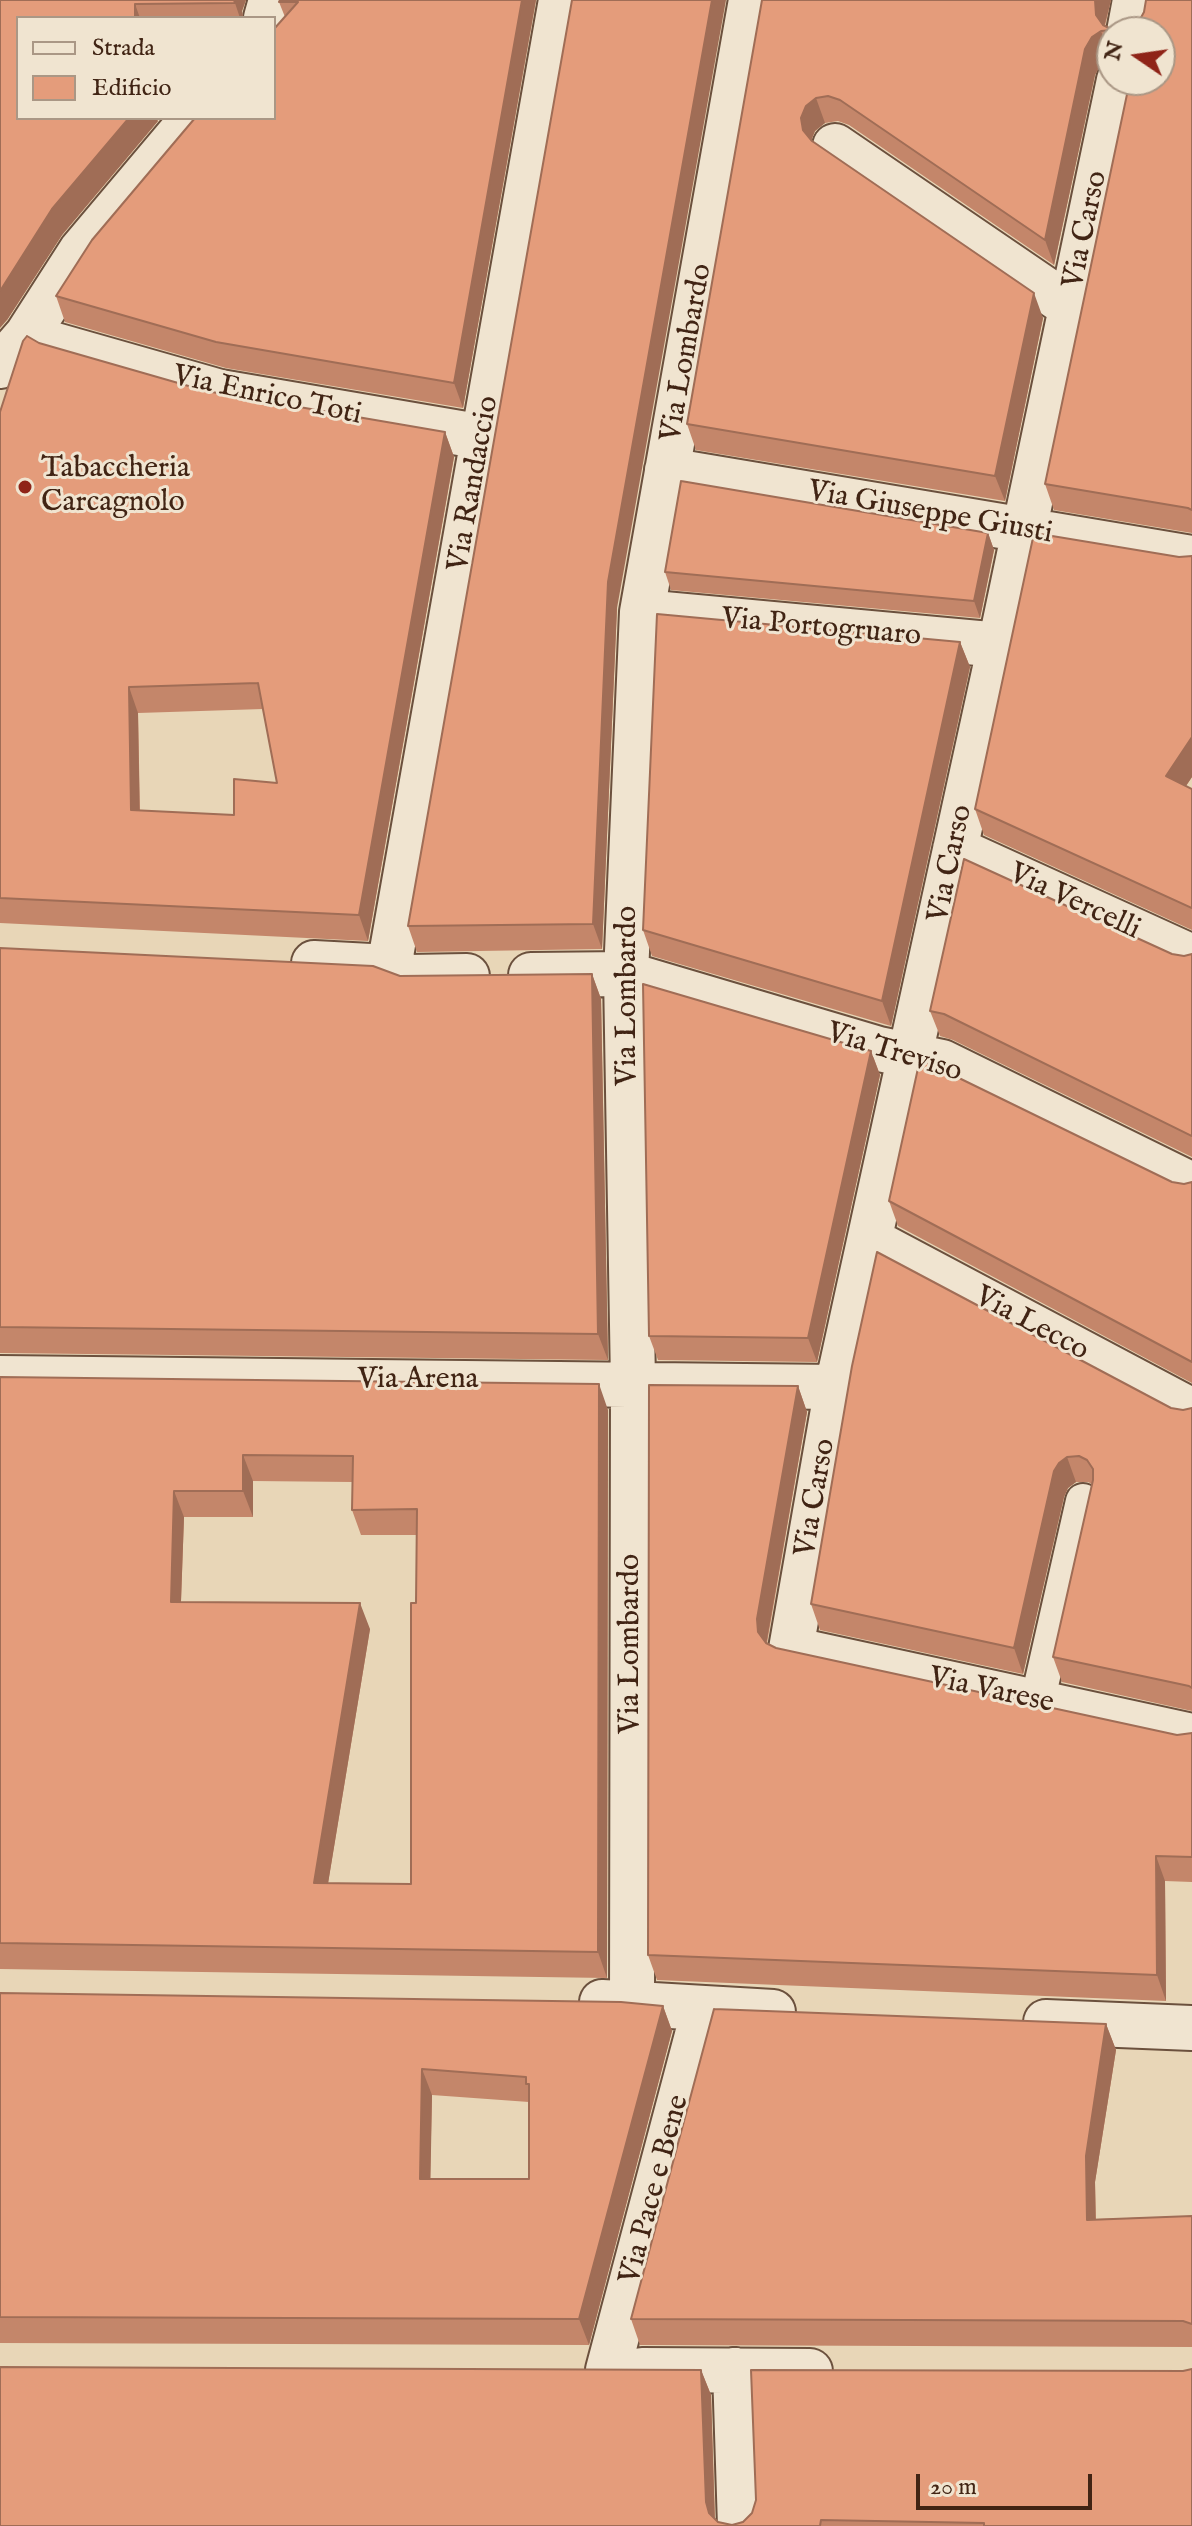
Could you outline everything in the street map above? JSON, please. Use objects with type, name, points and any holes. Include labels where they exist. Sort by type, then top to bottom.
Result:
[{"type":"street","name":"Via Randaccio","points":[[389,967],[561,0]]},
{"type":"street","name":"Via Lombardo","points":[[632,2003],[633,1383],[626,974],[642,612],[751,0]]},
{"type":"street","name":"Via Carso","points":[[791,1649],[837,1387],[1025,530],[1116,96]]},
{"type":"street","points":[[0,366],[27,335],[81,251],[191,120]]},
{"type":"street","points":[[835,146],[1071,307]]},
{"type":"street","name":"Via Enrico Toti","points":[[55,345],[220,392],[483,437]]},
{"type":"street","name":"Via Giuseppe Giusti","points":[[667,470],[1191,555]]},
{"type":"street","name":"Via Portogruaro","points":[[642,612],[1000,645]]},
{"type":"street","name":"Via Vercelli","points":[[955,849],[1192,957]]},
{"type":"street","name":"Via Treviso","points":[[280,962],[389,967],[409,977],[626,974],[879,1049],[942,1062],[1192,1185]]},
{"type":"street","name":"Via Lecco","points":[[870,1240],[1192,1411]]},
{"type":"street","name":"Via Arena","points":[[0,1378],[837,1387]]},
{"type":"street","points":[[1037,1703],[1083,1501]]},
{"type":"street","name":"Via Varese","points":[[791,1649],[1192,1736]]},
{"type":"street","points":[[568,2002],[814,2013]]},
{"type":"street","name":"Via Pace e Bene","points":[[608,2370],[704,2009]]},
{"type":"street","points":[[1003,2021],[1192,2028]]},
{"type":"street","points":[[561,2370],[846,2371]]},
{"type":"street","points":[[735,2370],[740,2526]]},
{"type":"building","points":[[0,0],[234,0],[235,3],[135,4],[135,16],[16,16],[16,120],[127,120],[52,209],[0,291]]},
{"type":"building","points":[[522,0],[454,383],[216,342],[56,296],[92,240],[193,120],[276,120],[276,27],[298,2],[279,2]]},
{"type":"building","points":[[572,0],[712,0],[608,582],[593,924],[408,926]]},
{"type":"building","points":[[762,0],[1095,0],[1096,34],[1085,49],[1045,240],[840,100],[828,96],[816,98],[806,106],[801,118],[803,130],[812,141],[1034,293],[995,476],[687,424]]},
{"type":"building","points":[[1146,0],[1192,0],[1192,510],[1045,484],[1127,96],[1176,96],[1176,16],[1142,16]]},
{"type":"building","points":[[27,336],[39,343],[206,391],[445,432],[359,915],[0,898],[0,412]],"holes":[[[258,683],[277,783],[234,779],[234,815],[131,810],[129,687]]]},
{"type":"building","points":[[681,481],[988,533],[974,601],[665,572]]},
{"type":"building","points":[[1034,533],[1179,557],[1192,556],[1192,737],[1166,776],[1192,789],[1192,908],[975,809]]},
{"type":"building","points":[[657,614],[960,642],[882,1001],[643,930]]},
{"type":"building","points":[[964,859],[1172,954],[1192,954],[1192,1136],[944,1014],[930,1011]]},
{"type":"building","points":[[0,948],[373,966],[400,976],[592,974],[598,1334],[0,1327]]},
{"type":"building","points":[[643,984],[871,1051],[808,1338],[649,1336]]},
{"type":"building","points":[[920,1059],[1172,1182],[1192,1182],[1192,1362],[889,1201]]},
{"type":"building","points":[[877,1252],[1171,1408],[1192,1408],[1192,1688],[1053,1657],[1093,1480],[1093,1469],[1087,1460],[1079,1456],[1067,1457],[1054,1471],[1014,1648],[811,1604],[852,1366]]},
{"type":"building","points":[[0,1377],[599,1384],[598,1952],[0,1943]],"holes":[[[243,1455],[353,1456],[352,1510],[417,1509],[416,1603],[411,1603],[411,1884],[314,1883],[360,1603],[171,1602],[174,1491],[243,1491]]]},
{"type":"building","points":[[649,1385],[798,1386],[757,1619],[758,1632],[766,1643],[776,1648],[1177,1735],[1192,1733],[1192,1857],[1156,1856],[1157,1975],[648,1955]]},
{"type":"building","points":[[0,1993],[621,2002],[663,2006],[579,2319],[0,2317]],"holes":[[[422,2069],[526,2077],[526,2084],[529,2084],[529,2179],[420,2179]]]},
{"type":"building","points":[[714,2009],[1106,2024],[1086,2156],[1087,2220],[1192,2216],[1192,2324],[1183,2321],[631,2319]]},
{"type":"building","points":[[0,2367],[701,2370],[706,2502],[709,2513],[718,2522],[732,2525],[743,2522],[752,2513],[756,2500],[751,2370],[1192,2369],[1192,2526],[984,2526],[984,2523],[821,2520],[820,2526],[0,2526]]},
{"type":"place","name":"Tabaccheria Carcagnolo","points":[[25,487]]}]
